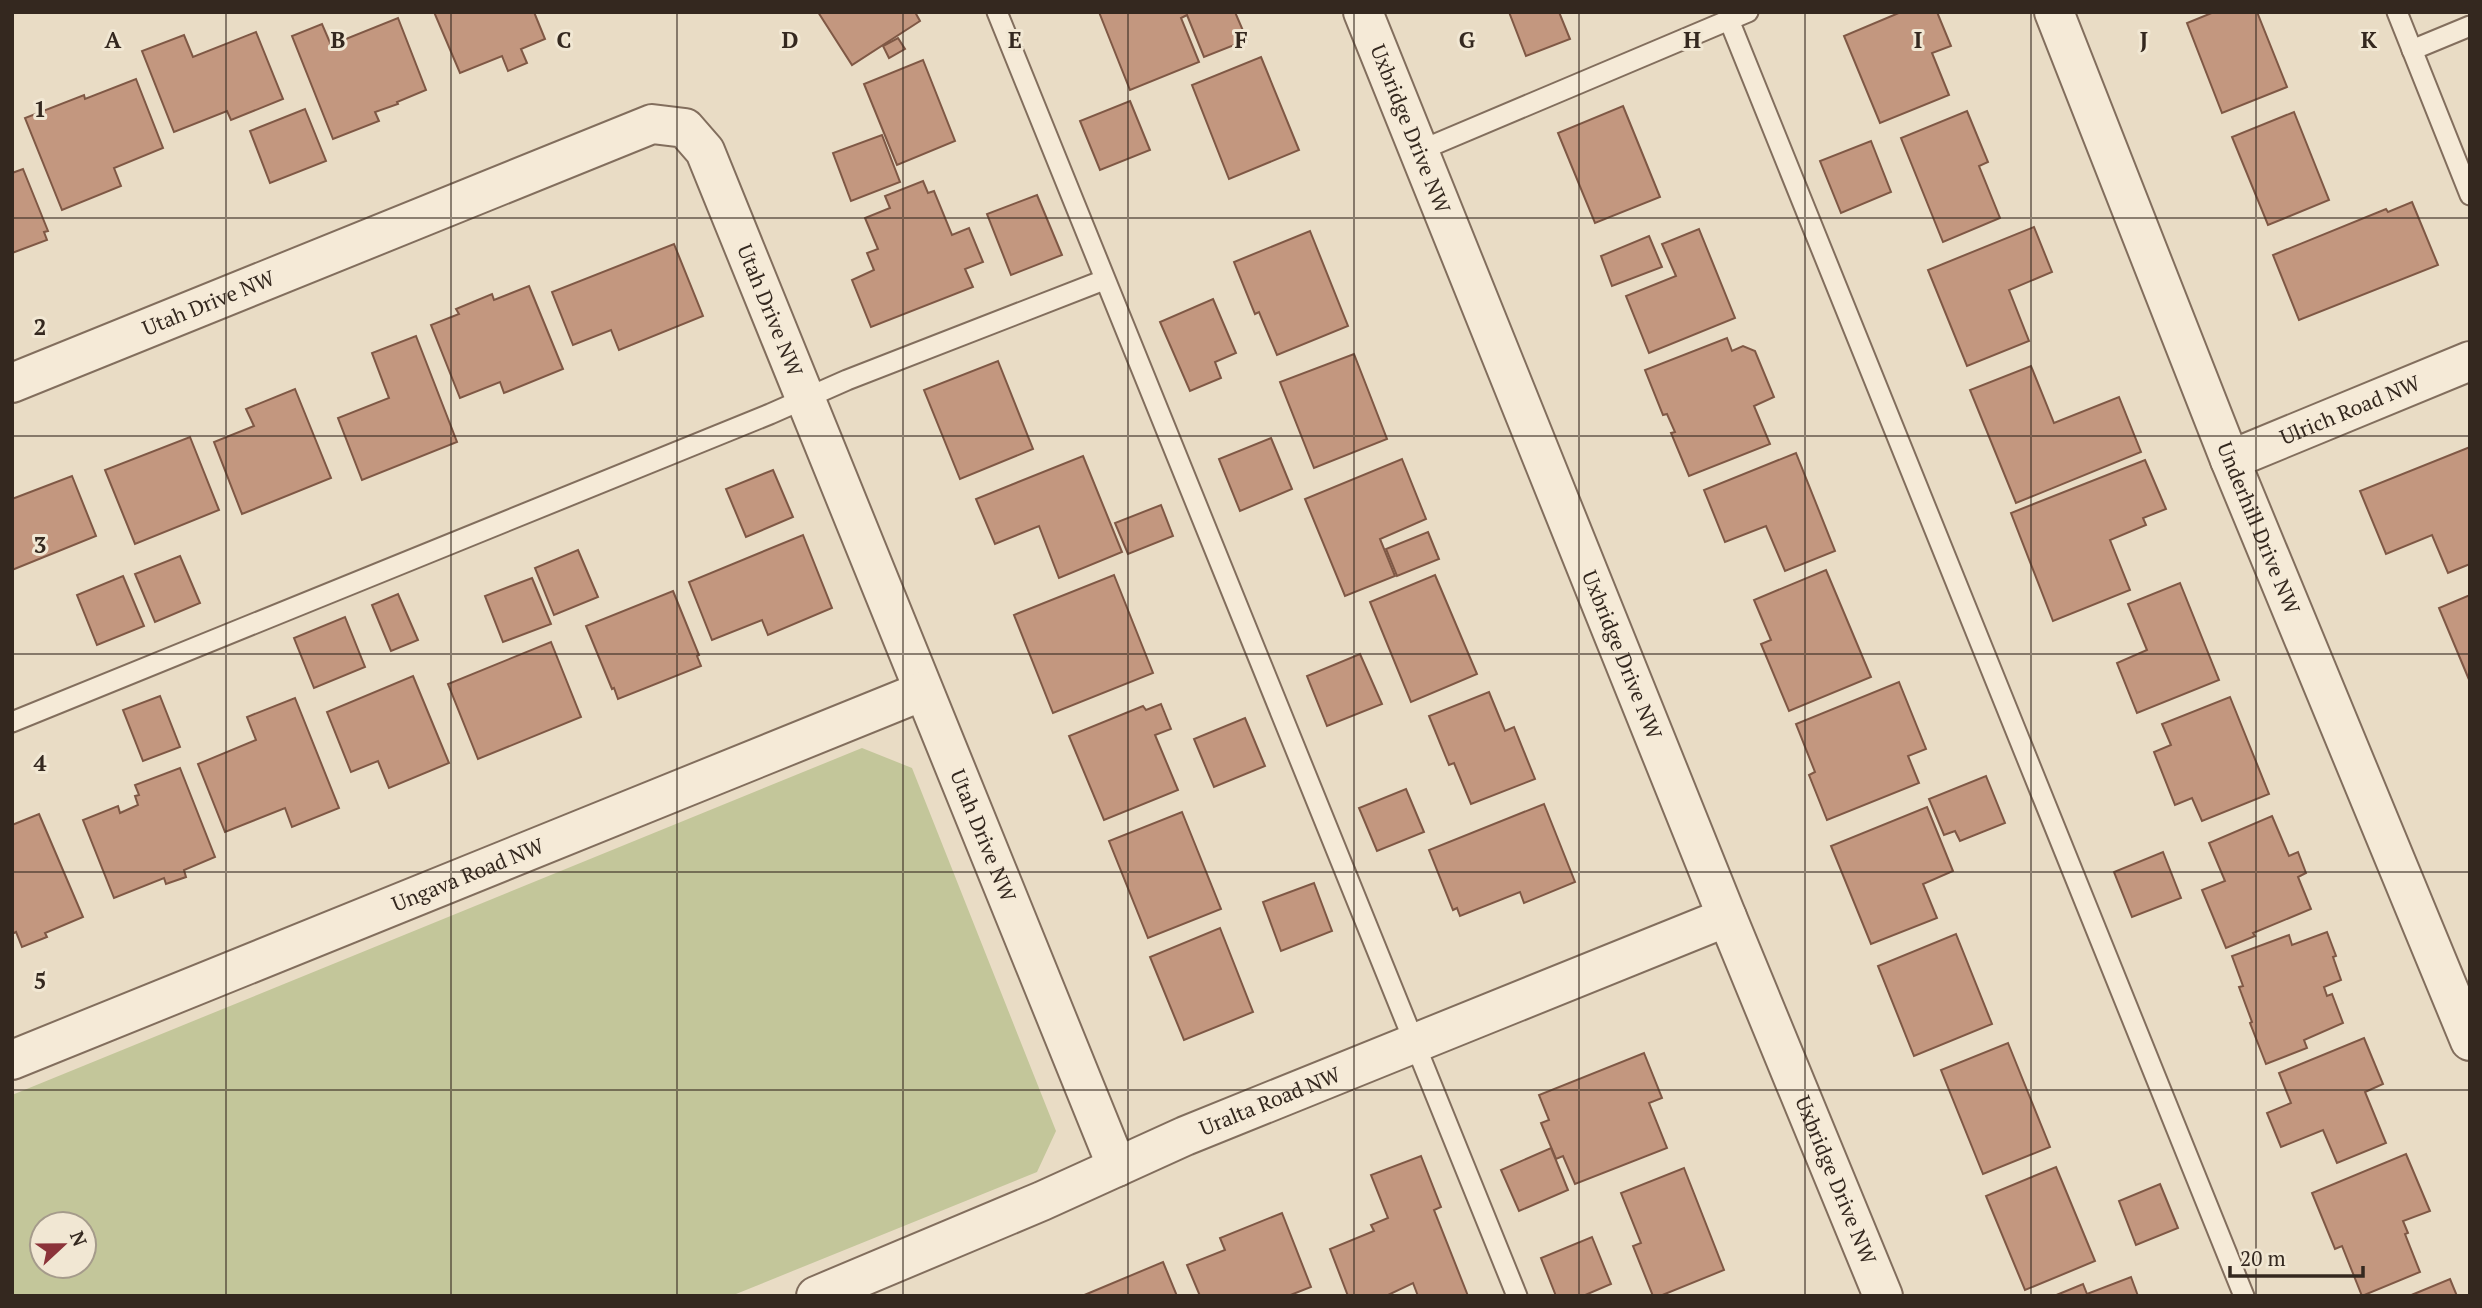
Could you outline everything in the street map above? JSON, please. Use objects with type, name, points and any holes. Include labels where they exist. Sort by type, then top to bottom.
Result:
[{"type":"street","name":"Uxbridge Drive NW","points":[[1363,12],[1727,917],[1883,1296]]},
{"type":"street","name":"Underhill Drive NW","points":[[2054,12],[2231,460],[2470,1041]]},
{"type":"street","name":"Utah Drive NW","points":[[12,383],[652,124],[685,128],[705,150],[1116,1167]]},
{"type":"street","name":"Ulrich Road NW","points":[[2231,460],[2470,361]]},
{"type":"street","name":"Ungava Road NW","points":[[12,1060],[923,691]]},
{"type":"street","name":"Uralta Road NW","points":[[816,1296],[1185,1136],[1727,917]]},
{"type":"lane","points":[[997,12],[1517,1296]]},
{"type":"lane","points":[[1419,151],[1748,12]]},
{"type":"lane","points":[[2397,12],[2470,195]]},
{"type":"lane","points":[[1729,20],[2244,1296]]},
{"type":"lane","points":[[2412,50],[2470,26]]},
{"type":"lane","points":[[12,722],[803,398],[1104,280]]},
{"type":"green space","points":[[862,748],[912,768],[1056,1131],[1037,1172],[731,1296],[12,1296],[12,1095]]},
{"type":"building","points":[[434,12],[534,12],[545,39],[521,49],[527,63],[508,71],[502,56],[460,73]]},
{"type":"building","points":[[818,12],[915,12],[920,21],[852,65]]},
{"type":"building","points":[[1099,12],[1235,12],[1247,40],[1204,57],[1187,15],[1181,18],[1199,62],[1130,90]]},
{"type":"building","points":[[1509,12],[1559,12],[1570,39],[1526,56]]},
{"type":"building","points":[[1901,12],[1937,12],[1951,46],[1932,53],[1949,95],[1880,123],[1844,36]]},
{"type":"building","points":[[2214,12],[2257,12],[2287,87],[2222,113],[2187,23]]},
{"type":"building","points":[[398,18],[426,90],[375,112],[379,121],[333,139],[292,36],[322,24],[331,45]]},
{"type":"building","points":[[256,32],[283,99],[231,120],[227,111],[174,132],[142,51],[184,35],[193,57]]},
{"type":"building","points":[[898,38],[905,49],[889,58],[883,46]]},
{"type":"building","points":[[1261,57],[1299,150],[1229,179],[1192,85]]},
{"type":"building","points":[[923,60],[955,141],[897,165],[864,84]]},
{"type":"building","points":[[136,79],[163,148],[114,168],[121,186],[62,210],[25,118],[84,95],[85,99]]},
{"type":"building","points":[[1130,101],[1150,150],[1100,170],[1080,121]]},
{"type":"building","points":[[1623,106],[1660,197],[1595,223],[1558,133]]},
{"type":"building","points":[[305,109],[326,161],[270,183],[250,131]]},
{"type":"building","points":[[1967,111],[1988,162],[1979,166],[2000,218],[1943,242],[1901,138]]},
{"type":"building","points":[[2294,112],[2329,200],[2268,225],[2232,137]]},
{"type":"building","points":[[882,135],[900,182],[851,201],[833,153]]},
{"type":"building","points":[[1871,141],[1891,192],[1841,213],[1820,161]]},
{"type":"building","points":[[23,169],[48,231],[44,232],[47,240],[12,253],[12,173]]},
{"type":"building","points":[[923,181],[928,193],[934,191],[952,235],[969,228],[983,262],[965,269],[973,287],[871,327],[852,280],[874,270],[867,253],[878,249],[865,218],[890,208],[885,196]]},
{"type":"building","points":[[1037,195],[1062,255],[1011,275],[987,214]]},
{"type":"building","points":[[2412,202],[2438,265],[2299,320],[2273,255],[2386,209],[2388,212]]},
{"type":"building","points":[[2034,227],[2052,272],[2009,290],[2029,341],[1967,366],[1928,270]]},
{"type":"building","points":[[1699,229],[1735,318],[1649,353],[1626,296],[1676,276],[1662,244]]},
{"type":"building","points":[[1310,231],[1348,326],[1277,355],[1259,312],[1255,314],[1234,262]]},
{"type":"building","points":[[1649,236],[1662,267],[1612,286],[1601,256]]},
{"type":"building","points":[[674,244],[703,316],[619,350],[611,330],[573,345],[552,292]]},
{"type":"building","points":[[529,286],[563,369],[504,393],[500,382],[460,398],[431,325],[459,314],[456,309],[492,294],[494,300]]},
{"type":"building","points":[[1213,299],[1236,353],[1215,362],[1221,378],[1190,391],[1160,322]]},
{"type":"building","points":[[416,336],[457,442],[362,480],[338,418],[389,398],[372,353]]},
{"type":"building","points":[[1727,338],[1732,351],[1743,346],[1755,351],[1774,397],[1754,406],[1770,444],[1689,476],[1671,433],[1675,432],[1667,414],[1663,415],[1645,370]]},
{"type":"building","points":[[1354,354],[1387,439],[1314,468],[1280,382]]},
{"type":"building","points":[[998,361],[1033,449],[960,479],[924,390]]},
{"type":"building","points":[[2031,366],[2054,423],[2119,397],[2141,452],[2016,503],[1970,390]]},
{"type":"building","points":[[295,389],[331,478],[242,514],[214,442],[254,426],[246,409]]},
{"type":"building","points":[[190,437],[219,510],[135,544],[105,470]]},
{"type":"building","points":[[1271,438],[1292,489],[1240,511],[1219,459]]},
{"type":"building","points":[[2470,447],[2470,564],[2448,573],[2432,535],[2386,554],[2360,491]]},
{"type":"building","points":[[1796,453],[1835,551],[1785,571],[1766,526],[1725,542],[1704,490]]},
{"type":"building","points":[[1083,456],[1122,552],[1059,578],[1039,526],[995,544],[976,499]]},
{"type":"building","points":[[1402,459],[1426,519],[1380,539],[1395,576],[1345,596],[1305,499]]},
{"type":"building","points":[[2145,460],[2166,509],[2143,518],[2146,525],[2110,540],[2130,590],[2053,621],[2011,513]]},
{"type":"building","points":[[773,470],[793,517],[746,537],[726,489]]},
{"type":"building","points":[[72,476],[96,536],[12,570],[12,499]]},
{"type":"building","points":[[1161,505],[1173,536],[1128,554],[1115,523]]},
{"type":"building","points":[[1428,532],[1439,559],[1397,576],[1386,549]]},
{"type":"building","points":[[803,535],[832,608],[768,635],[762,620],[712,640],[689,582]]},
{"type":"building","points":[[578,550],[598,597],[554,615],[535,568]]},
{"type":"building","points":[[180,556],[200,603],[155,622],[135,574]]},
{"type":"building","points":[[1826,570],[1871,677],[1789,711],[1761,644],[1771,640],[1754,600]]},
{"type":"building","points":[[1114,575],[1153,673],[1053,713],[1014,615]]},
{"type":"building","points":[[1435,575],[1477,674],[1411,702],[1370,602]]},
{"type":"building","points":[[123,576],[144,626],[97,645],[77,595]]},
{"type":"building","points":[[532,578],[551,624],[503,642],[485,596]]},
{"type":"building","points":[[2180,583],[2219,680],[2137,713],[2117,663],[2147,650],[2128,604]]},
{"type":"building","points":[[673,591],[701,666],[618,699],[586,626]]},
{"type":"building","points":[[398,594],[418,640],[391,651],[372,605]]},
{"type":"building","points":[[2470,595],[2470,682],[2439,608]]},
{"type":"building","points":[[345,617],[365,667],[314,688],[294,638]]},
{"type":"building","points":[[551,642],[581,717],[478,759],[448,684]]},
{"type":"building","points":[[1360,654],[1382,704],[1327,726],[1307,676]]},
{"type":"building","points":[[413,676],[449,763],[389,788],[378,761],[351,772],[327,712]]},
{"type":"building","points":[[1899,682],[1926,749],[1908,756],[1919,783],[1827,820],[1809,775],[1815,772],[1796,724]]},
{"type":"building","points":[[1489,692],[1505,731],[1514,727],[1535,779],[1471,804],[1454,763],[1449,765],[1429,716]]},
{"type":"building","points":[[160,696],[180,747],[143,761],[123,710]]},
{"type":"building","points":[[2230,697],[2269,794],[2202,821],[2192,798],[2175,805],[2154,752],[2171,745],[2162,724]]},
{"type":"building","points":[[295,698],[339,808],[292,827],[285,808],[225,832],[198,764],[256,740],[247,717]]},
{"type":"building","points":[[1161,704],[1171,729],[1155,735],[1178,790],[1104,820],[1069,736],[1143,706],[1146,710]]},
{"type":"building","points":[[1245,718],[1265,766],[1214,787],[1194,739]]},
{"type":"building","points":[[180,768],[215,857],[184,870],[186,877],[166,884],[164,878],[114,898],[83,820],[118,806],[120,813],[138,805],[135,796],[139,795],[135,785]]},
{"type":"building","points":[[1986,776],[2005,823],[1960,841],[1955,831],[1944,835],[1929,799]]},
{"type":"building","points":[[1406,789],[1424,832],[1377,851],[1359,808]]},
{"type":"building","points":[[1544,804],[1575,882],[1524,903],[1520,892],[1460,916],[1457,908],[1453,910],[1429,850]]},
{"type":"building","points":[[1927,807],[1953,871],[1923,884],[1937,918],[1871,944],[1831,846]]},
{"type":"building","points":[[1182,812],[1221,909],[1148,938],[1109,841]]},
{"type":"building","points":[[39,814],[83,917],[45,933],[47,937],[22,947],[16,932],[12,934],[12,825]]},
{"type":"building","points":[[2272,816],[2289,856],[2298,852],[2306,873],[2298,877],[2311,909],[2253,933],[2255,936],[2226,948],[2202,890],[2225,881],[2209,843]]},
{"type":"building","points":[[2163,852],[2181,898],[2132,917],[2114,872]]},
{"type":"building","points":[[1314,883],[1332,931],[1281,951],[1263,902]]},
{"type":"building","points":[[1220,928],[1253,1012],[1184,1040],[1150,957]]},
{"type":"building","points":[[2327,932],[2341,980],[2324,987],[2327,996],[2332,994],[2343,1023],[2304,1040],[2307,1048],[2266,1064],[2250,1023],[2252,1022],[2239,987],[2243,986],[2232,956],[2289,935],[2292,945]]},
{"type":"building","points":[[1956,934],[1992,1024],[1914,1056],[1878,966]]},
{"type":"building","points":[[2364,1038],[2383,1084],[2365,1092],[2386,1143],[2337,1163],[2323,1130],[2281,1147],[2267,1113],[2291,1103],[2279,1073]]},
{"type":"building","points":[[2008,1043],[2050,1147],[1983,1174],[1941,1070]]},
{"type":"building","points":[[1644,1053],[1662,1098],[1649,1103],[1667,1148],[1575,1184],[1563,1156],[1556,1159],[1541,1123],[1549,1120],[1539,1095]]},
{"type":"building","points":[[1551,1148],[1568,1190],[1519,1211],[1501,1170]]},
{"type":"building","points":[[2406,1154],[2430,1211],[2403,1221],[2408,1233],[2405,1234],[2420,1272],[2362,1296],[2342,1246],[2335,1249],[2312,1193]]},
{"type":"building","points":[[1421,1156],[1441,1207],[1434,1210],[1468,1296],[1418,1296],[1413,1283],[1386,1296],[1348,1296],[1330,1249],[1374,1231],[1371,1225],[1388,1218],[1371,1175]]},
{"type":"building","points":[[2056,1167],[2095,1261],[2025,1290],[1986,1196]]},
{"type":"building","points":[[1684,1168],[1724,1270],[1660,1296],[1653,1296],[1633,1246],[1641,1243],[1621,1193]]},
{"type":"building","points":[[2160,1184],[2178,1228],[2136,1245],[2119,1201]]},
{"type":"building","points":[[1282,1213],[1311,1287],[1288,1296],[1200,1296],[1187,1265],[1225,1250],[1220,1238]]},
{"type":"building","points":[[1592,1237],[1611,1284],[1583,1296],[1556,1296],[1541,1258]]},
{"type":"building","points":[[1163,1262],[1177,1296],[1082,1296]]},
{"type":"building","points":[[2131,1277],[2138,1296],[2054,1296],[2083,1284],[2087,1294]]},
{"type":"building","points":[[2450,1279],[2457,1296],[2409,1296]]}]
